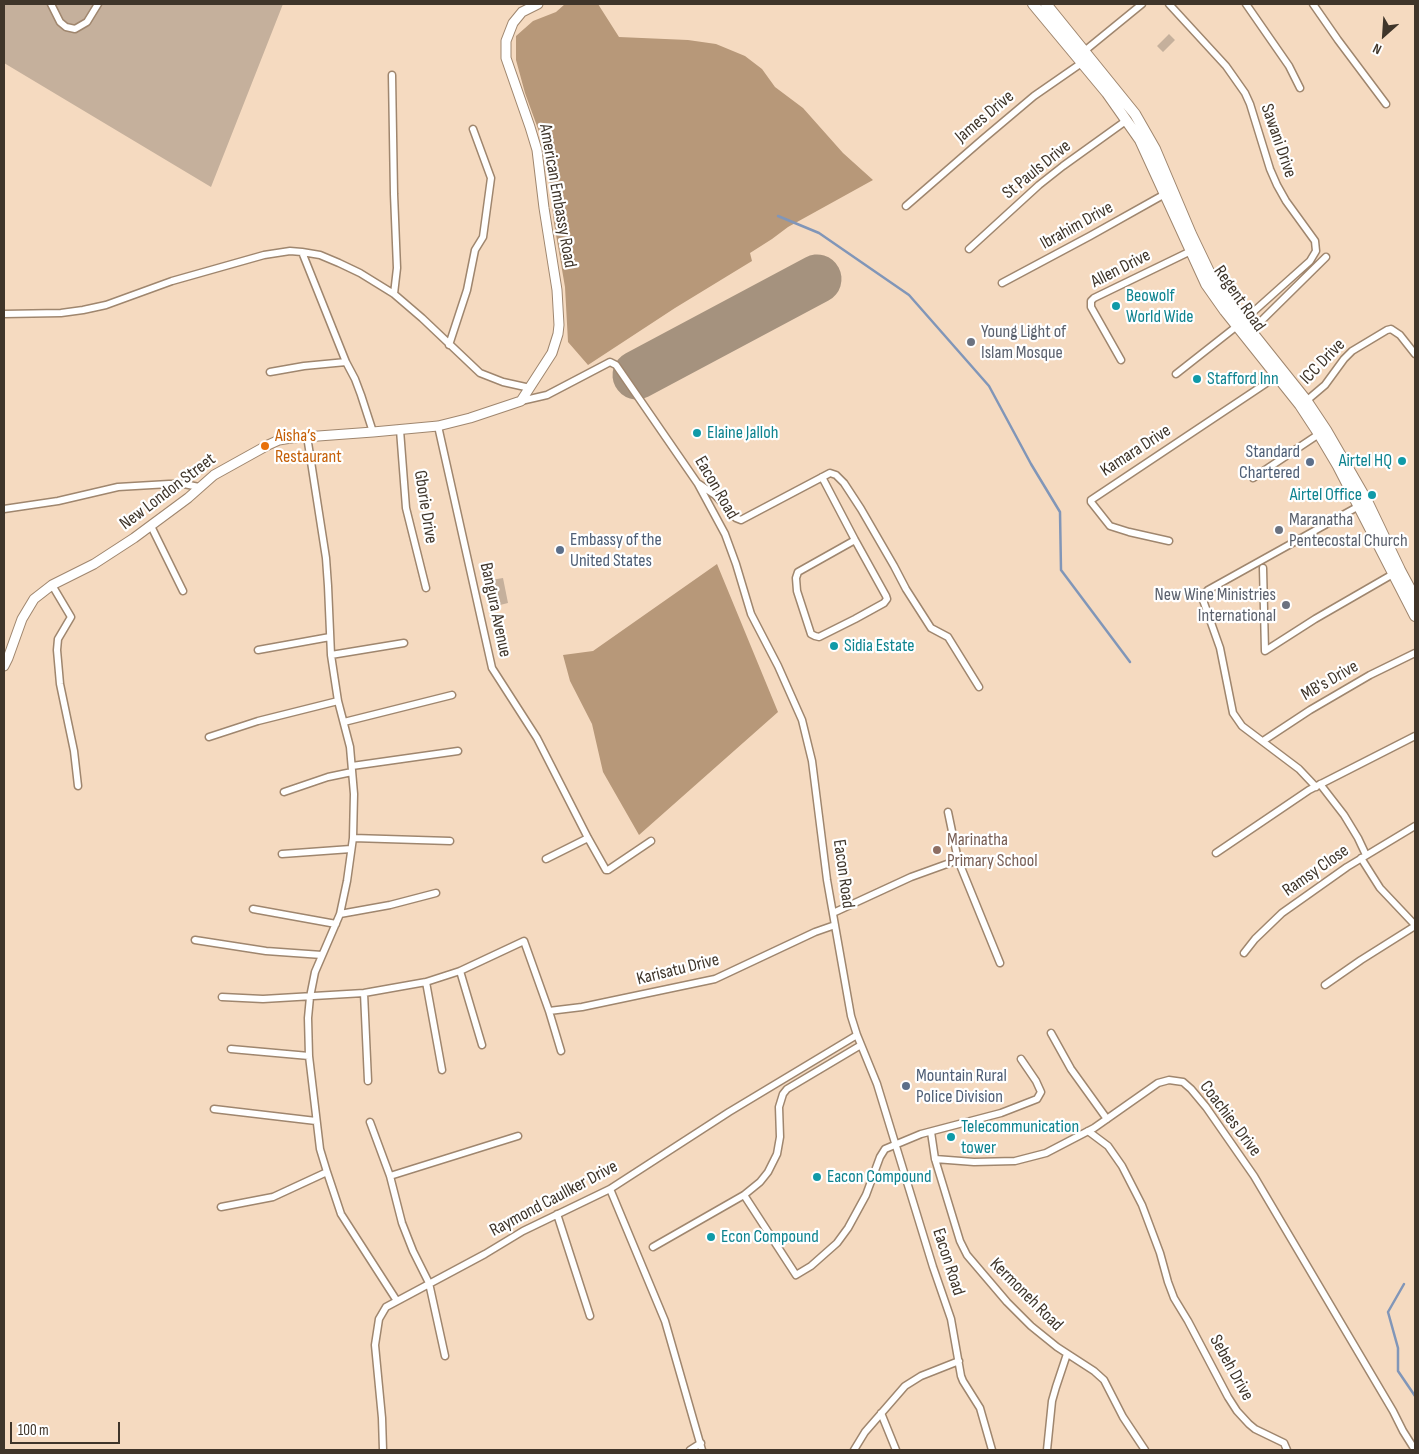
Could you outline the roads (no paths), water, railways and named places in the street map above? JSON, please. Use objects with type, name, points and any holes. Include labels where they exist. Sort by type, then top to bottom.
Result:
[{"type":"main road","name":"Regent Road","points":[[1033,4],[1135,114],[1155,149],[1206,284],[1240,324],[1276,376],[1303,403],[1319,434],[1342,464],[1359,506],[1393,574],[1414,607]]},
{"type":"main road","name":"Regent Road","points":[[1046,4],[1127,120],[1148,155],[1165,194],[1194,250]]},
{"type":"main road","name":"Regent Road","points":[[1240,324],[1251,331],[1303,403],[1367,501],[1400,570],[1414,607]]},
{"type":"street","points":[[51,4],[60,22],[66,27],[74,29],[86,22],[98,4]]},
{"type":"street","name":"American Embassy Road","points":[[521,401],[552,353],[558,334],[559,317],[557,290],[545,217],[537,150],[508,65],[505,49],[509,31],[517,17],[528,8],[538,4]]},
{"type":"street","name":"James Drive","points":[[906,206],[1028,100],[1083,57],[1142,4]]},
{"type":"street","name":"Sawani Drive","points":[[1169,4],[1226,66],[1245,93],[1270,170],[1286,201],[1315,241],[1316,251],[1310,261],[1240,324],[1176,374]]},
{"type":"street","points":[[1246,4],[1289,66],[1300,88]]},
{"type":"street","points":[[1313,4],[1386,104]]},
{"type":"street","points":[[392,75],[397,268],[394,294]]},
{"type":"street","name":"St Pauls Drive","points":[[969,249],[1057,171],[1127,120]]},
{"type":"street","points":[[449,344],[467,290],[475,250],[484,237],[490,173],[473,129]]},
{"type":"street","name":"Ibrahim Drive","points":[[1002,283],[1165,194]]},
{"type":"street","name":"Allen Drive","points":[[1121,360],[1091,307],[1091,301],[1194,250]]},
{"type":"street","points":[[4,314],[61,313],[83,310],[106,305],[172,281],[264,255],[290,251],[302,252],[320,255],[339,263],[394,294],[480,373],[503,382],[530,388]]},
{"type":"street","points":[[302,252],[346,362],[362,395],[372,432]]},
{"type":"street","points":[[1251,331],[1326,257]]},
{"type":"street","name":"ICC Drive","points":[[1303,403],[1325,385],[1352,351],[1387,330],[1392,329],[1400,335],[1415,354]]},
{"type":"street","points":[[270,372],[304,366],[346,362]]},
{"type":"street","name":"Eacon Road","points":[[521,401],[547,395],[588,376],[610,362],[616,366],[698,484],[725,534],[751,614],[778,666],[802,720],[812,761],[833,913],[851,1016],[877,1084],[951,1319],[963,1381],[980,1408],[992,1450]]},
{"type":"street","name":"Kamara Drive","points":[[1169,542],[1110,526],[1091,500],[1276,376]]},
{"type":"street","name":"New London Street","points":[[4,666],[27,609],[34,599],[52,585],[94,564],[151,526],[188,498],[214,475],[268,445],[279,440],[307,436],[438,426],[470,418],[521,401]]},
{"type":"street","name":"Bangura Avenue","points":[[438,426],[492,668],[537,738],[606,870],[651,841]]},
{"type":"street","name":"Gborie Drive","points":[[400,430],[406,508],[426,588]]},
{"type":"street","points":[[1253,478],[1319,434]]},
{"type":"street","points":[[307,436],[326,558],[331,655],[338,701],[350,747],[354,794],[353,838],[340,914],[315,972],[310,997],[308,1024],[309,1056],[320,1149],[341,1214],[397,1301]]},
{"type":"street","points":[[698,484],[714,495],[736,518],[741,520],[830,473],[836,475],[844,483],[861,508],[906,589],[931,628],[948,637],[979,687]]},
{"type":"street","points":[[822,477],[887,600],[855,619],[819,637],[815,636],[811,634],[797,591],[796,578],[798,572],[855,540]]},
{"type":"street","points":[[4,509],[58,502],[118,487],[184,484],[199,487]]},
{"type":"street","points":[[1325,985],[1360,960],[1415,926],[1380,888],[1364,857],[1358,838],[1344,815],[1318,786],[1299,769],[1242,726],[1232,710],[1220,648],[1203,600],[1208,590],[1359,506]]},
{"type":"street","points":[[151,526],[183,591]]},
{"type":"street","points":[[1262,568],[1264,651],[1393,574]]},
{"type":"street","points":[[52,585],[71,616],[58,639],[57,650],[60,684],[74,751],[78,786]]},
{"type":"street","points":[[258,650],[330,637]]},
{"type":"street","points":[[331,655],[404,643]]},
{"type":"street","name":"MB's Drive","points":[[1263,741],[1310,710],[1370,675],[1415,653]]},
{"type":"street","points":[[344,722],[452,695]]},
{"type":"street","points":[[209,737],[258,721],[338,701]]},
{"type":"street","points":[[1216,853],[1300,796],[1415,736]]},
{"type":"street","points":[[284,792],[352,769],[458,751]]},
{"type":"street","points":[[948,812],[958,860],[1000,963]]},
{"type":"street","name":"Ramsy Close","points":[[1244,953],[1255,939],[1282,913],[1332,877],[1415,826]]},
{"type":"street","points":[[353,838],[450,841]]},
{"type":"street","points":[[546,859],[588,838]]},
{"type":"street","points":[[282,854],[351,849]]},
{"type":"street","points":[[833,913],[911,877],[958,860]]},
{"type":"street","points":[[340,914],[390,905],[436,893]]},
{"type":"street","points":[[253,909],[336,924]]},
{"type":"street","name":"Karisatu Drive","points":[[549,1011],[582,1007],[715,979],[815,932],[835,925]]},
{"type":"street","points":[[195,940],[266,951],[322,955]]},
{"type":"street","points":[[222,997],[263,999],[310,997],[364,993],[426,982],[460,971],[524,941],[561,1051]]},
{"type":"street","points":[[460,971],[482,1045]]},
{"type":"street","points":[[426,982],[442,1070]]},
{"type":"street","points":[[364,993],[368,1081]]},
{"type":"street","points":[[1051,1033],[1071,1069],[1107,1119]]},
{"type":"street","name":"Raymond Caullker Drive","points":[[383,1450],[375,1345],[381,1315],[386,1307],[557,1214],[610,1189],[721,1117],[857,1035]]},
{"type":"street","points":[[653,1248],[744,1195],[760,1182],[768,1172],[777,1154],[780,1137],[780,1106],[783,1094],[787,1089],[861,1044]]},
{"type":"street","points":[[231,1049],[309,1056]]},
{"type":"street","points":[[744,1195],[796,1276],[811,1266],[837,1243],[848,1228],[866,1195],[882,1152],[890,1146],[931,1132],[1001,1114],[1037,1099],[1041,1092],[1022,1060]]},
{"type":"street","name":"Coachies Drive","points":[[935,1159],[974,1162],[1015,1161],[1046,1153],[1088,1131],[1158,1083],[1169,1080],[1183,1082],[1206,1107],[1254,1176],[1415,1450]]},
{"type":"street","points":[[214,1109],[316,1121]]},
{"type":"street","points":[[370,1122],[390,1176],[402,1222],[429,1283],[445,1356]]},
{"type":"street","name":"Sebeh Drive","points":[[1088,1131],[1102,1141],[1122,1166],[1142,1205],[1174,1298],[1237,1410],[1255,1429],[1284,1443],[1287,1450]]},
{"type":"street","name":"Kermoneh Road","points":[[931,1132],[935,1159],[960,1241],[967,1255],[1021,1317],[1067,1354],[1094,1371],[1104,1380],[1123,1417],[1145,1450]]},
{"type":"street","points":[[390,1176],[518,1136]]},
{"type":"street","points":[[221,1207],[273,1197],[327,1172]]},
{"type":"street","points":[[610,1189],[664,1321],[702,1447],[690,1450]]},
{"type":"street","points":[[557,1214],[590,1316]]},
{"type":"street","points":[[1047,1450],[1052,1401],[1067,1354]]},
{"type":"street","points":[[854,1450],[865,1432],[905,1386],[921,1376],[959,1361]]},
{"type":"street","points":[[881,1413],[896,1450]]},
{"type":"waterway","points":[[778,216],[819,233],[909,295],[989,386],[1031,464],[1060,512],[1061,570],[1130,662]]},
{"type":"waterway","points":[[1404,1284],[1388,1312],[1398,1348],[1398,1371],[1415,1396]]},
{"type":"place","name":"Beowolf World Wide","points":[[1116,306]]},
{"type":"place","name":"Young Light of Islam Mosque","points":[[971,342]]},
{"type":"place","name":"Stafford Inn","points":[[1197,379]]},
{"type":"place","name":"Elaine Jalloh","points":[[697,433]]},
{"type":"place","name":"Aisha’s Restaurant","points":[[265,446]]},
{"type":"place","name":"Airtel HQ","points":[[1402,461]]},
{"type":"place","name":"Standard Chartered","points":[[1310,462]]},
{"type":"place","name":"Airtel Office","points":[[1372,495]]},
{"type":"place","name":"Maranatha Pentecostal Church","points":[[1279,530]]},
{"type":"place","name":"Embassy of the United States","points":[[560,550]]},
{"type":"place","name":"New Wine Ministries International","points":[[1286,605]]},
{"type":"place","name":"Sidia Estate","points":[[834,646]]},
{"type":"place","name":"Marinatha Primary School","points":[[937,850]]},
{"type":"place","name":"Mountain Rural Police Division","points":[[906,1086]]},
{"type":"place","name":"Telecommunication tower","points":[[951,1137]]},
{"type":"place","name":"Eacon Compound","points":[[817,1177]]},
{"type":"place","name":"Econ Compound","points":[[711,1237]]}]
